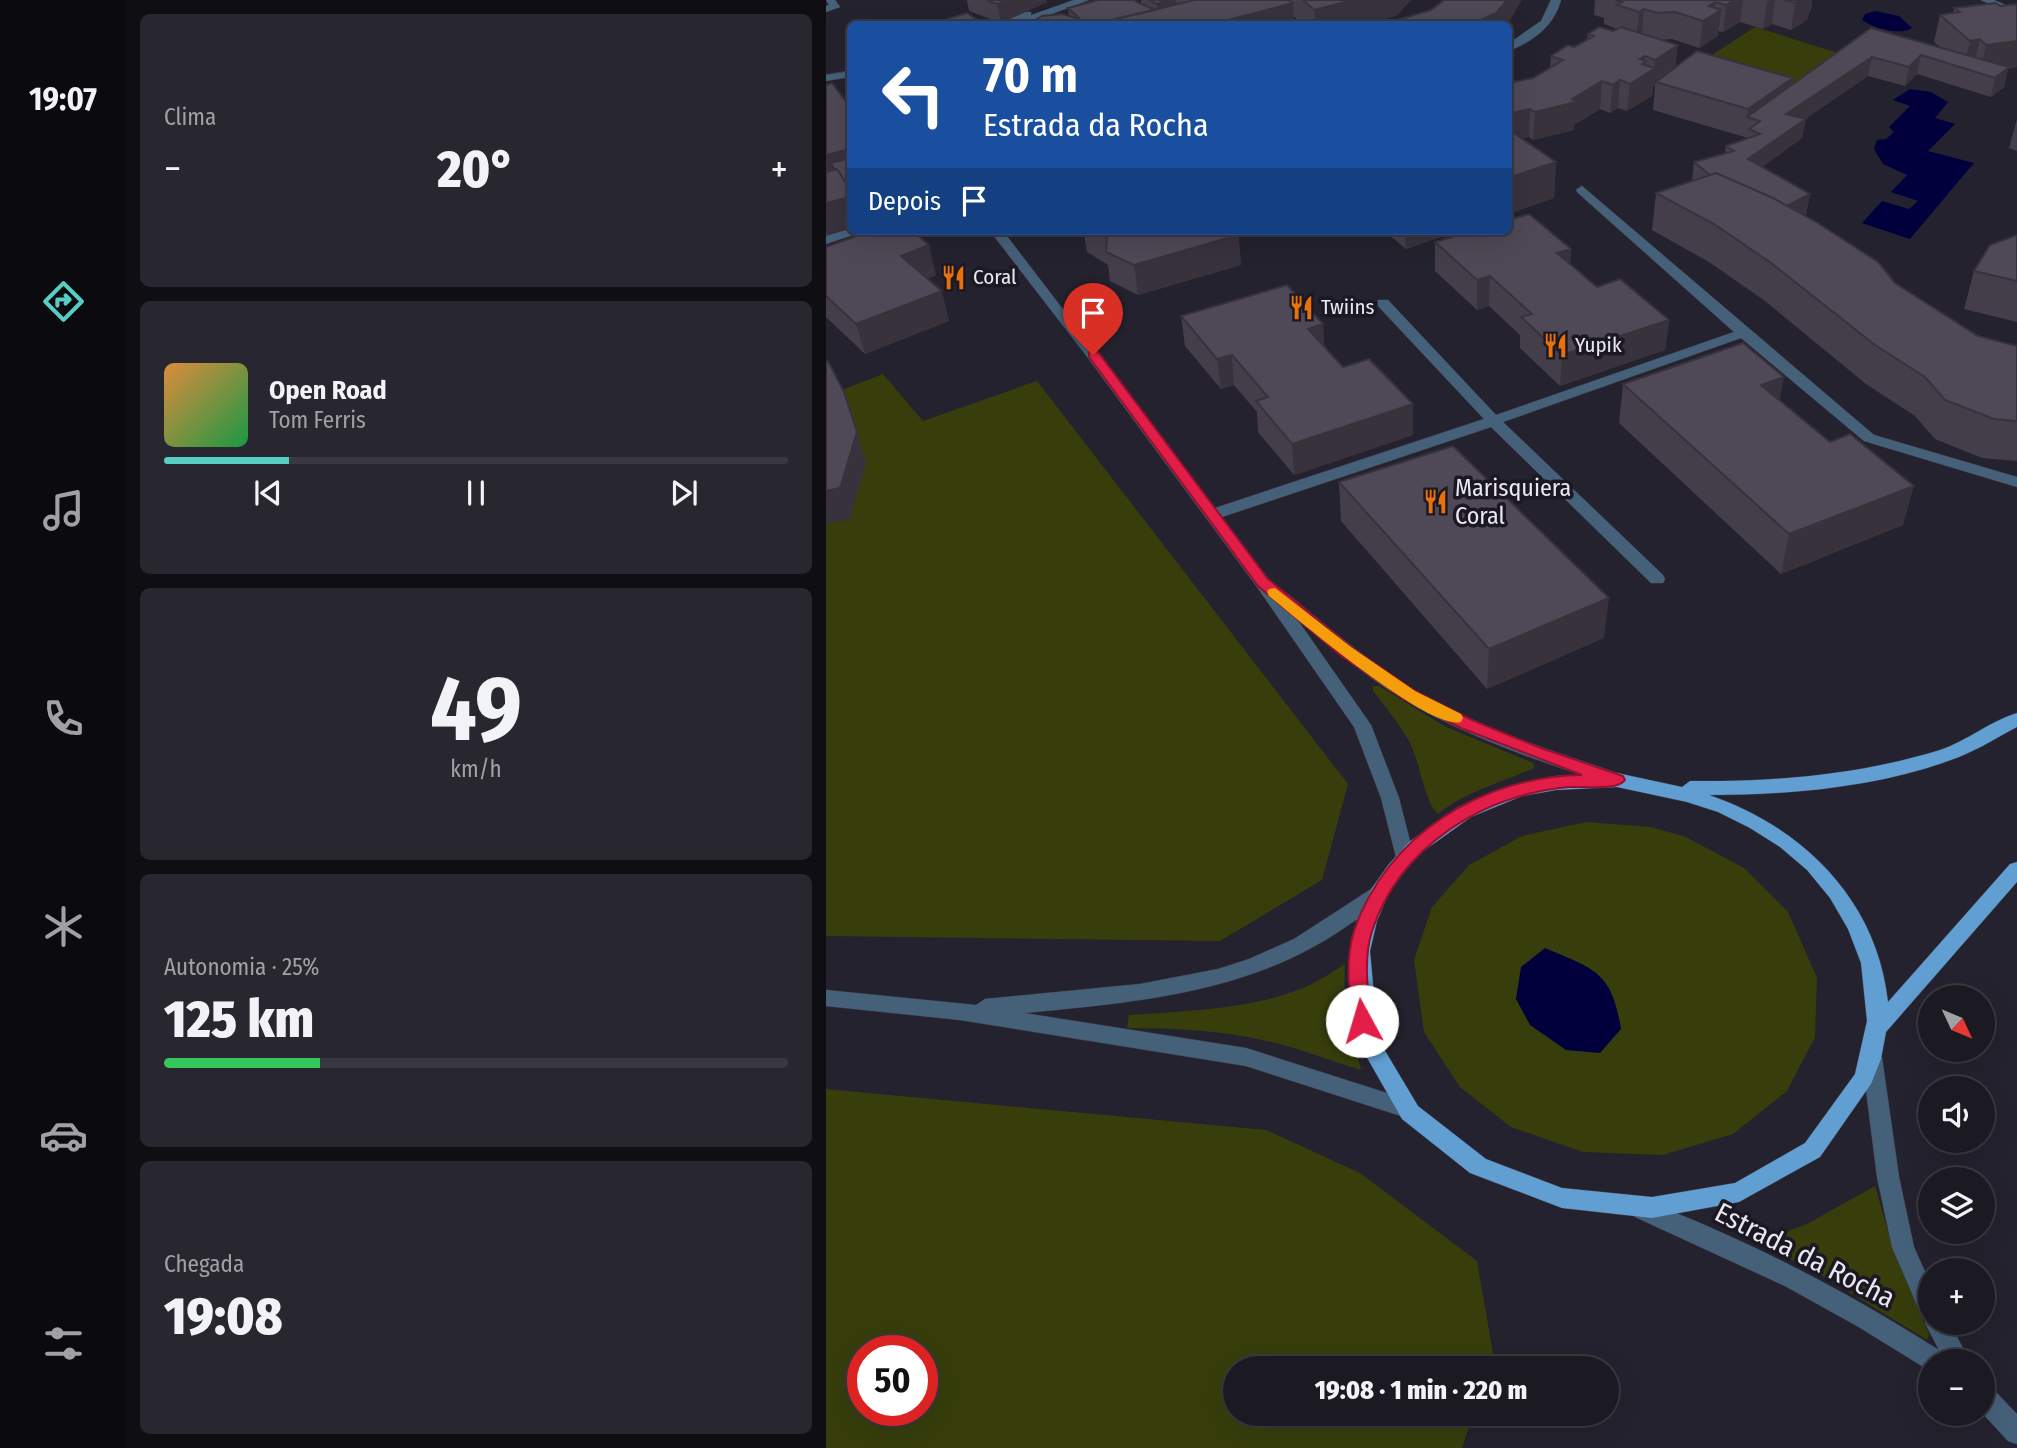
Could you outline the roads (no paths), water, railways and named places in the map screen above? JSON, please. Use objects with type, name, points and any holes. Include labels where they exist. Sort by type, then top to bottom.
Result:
[{"type":"main road","points":[[1666,787],[1710,800],[1751,818],[1788,843],[1821,873],[1847,907],[1866,944],[1876,985],[1878,1027],[1872,1058],[1854,1101],[1824,1140],[1781,1172],[1731,1195],[1674,1208],[1643,1210],[1553,1199],[1497,1178],[1448,1147],[1407,1109],[1379,1066],[1362,1021],[1358,965],[1363,933],[1379,892],[1405,857],[1438,827],[1488,801],[1521,789],[1569,781],[1617,780],[1666,787],[1750,789],[1833,781],[1947,754],[2017,719]]},
{"type":"main road","points":[[1878,1027],[2017,869]]},
{"type":"street","points":[[826,9],[835,6],[830,0]]},
{"type":"street","points":[[1006,21],[1065,0]]},
{"type":"street","points":[[1512,46],[1534,34],[1548,20],[1556,0]]},
{"type":"street","points":[[1986,0],[2017,14]]},
{"type":"street","points":[[1027,21],[1088,2]]},
{"type":"street","points":[[1045,21],[1088,2]]},
{"type":"street","points":[[826,62],[846,74]]},
{"type":"street","points":[[826,79],[846,74]]},
{"type":"street","points":[[1582,190],[1743,333],[1869,438],[2017,482]]},
{"type":"street","points":[[826,240],[847,234]]},
{"type":"street","points":[[999,235],[1093,355],[1263,583],[1362,725],[1390,797],[1405,857]]},
{"type":"street","points":[[1383,303],[1493,421],[1657,579]]},
{"type":"street","points":[[1212,515],[1493,421],[1743,333]]},
{"type":"street","points":[[1263,583],[1345,651],[1410,695],[1499,738],[1617,780]]},
{"type":"street","points":[[960,1011],[1154,989],[1228,974],[1288,952],[1336,924],[1379,892]]},
{"type":"street","points":[[826,998],[960,1011],[1246,1057],[1407,1109]]},
{"type":"street","name":"Estrada da Rocha","points":[[1872,1058],[1888,1177],[1903,1247],[1918,1281]]},
{"type":"street","name":"Estrada da Rocha","points":[[1643,1210],[1735,1248],[1882,1325],[1918,1350]]},
{"type":"street","points":[[1995,1409],[2017,1432]]},
{"type":"place","name":"Coral","points":[[953,277]]},
{"type":"place","name":"Twiins","points":[[1301,307]]},
{"type":"place","name":"Yupik","points":[[1555,345]]},
{"type":"place","name":"Marisquiera Coral","points":[[1435,502]]}]
